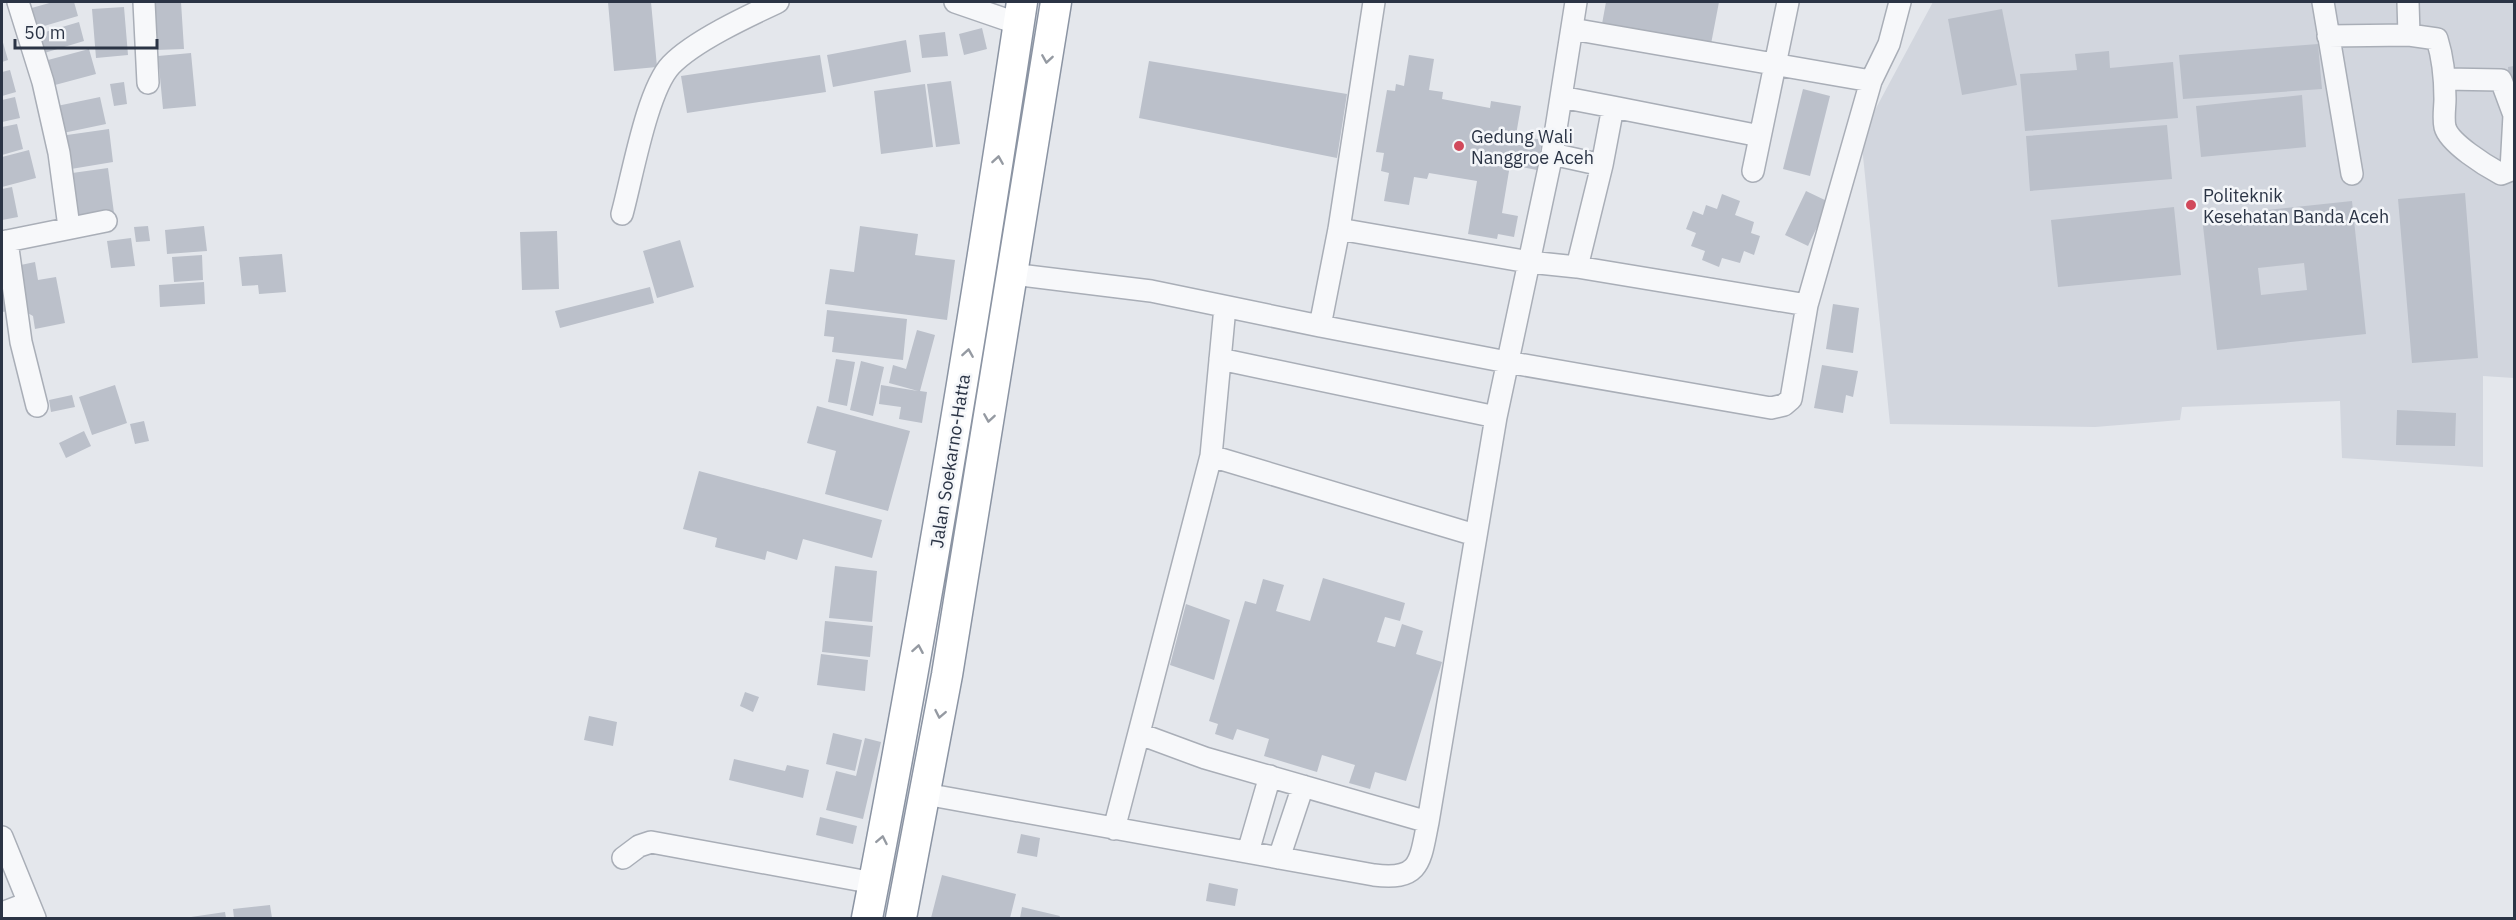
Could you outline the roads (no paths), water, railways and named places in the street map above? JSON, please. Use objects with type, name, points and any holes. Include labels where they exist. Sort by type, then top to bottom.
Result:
[{"type":"highway","name":"Jalan Soekarno-Hatta","points":[[901,918],[947,675],[1056,2]]},
{"type":"highway","name":"Jalan Soekarno-Hatta","points":[[867,918],[916,658],[980,277],[1021,13]]},
{"type":"street","points":[[18,2],[43,82],[59,153],[69,227]]},
{"type":"street","points":[[144,2],[148,83]]},
{"type":"street","points":[[622,214],[651,102],[670,66],[683,54],[746,17],[778,2]]},
{"type":"street","points":[[955,2],[1021,13]]},
{"type":"street","points":[[1320,326],[1339,230],[1374,2]]},
{"type":"street","points":[[925,794],[1381,876],[1407,874],[1420,862],[1496,417],[1552,154],[1576,2]]},
{"type":"street","points":[[1753,171],[1788,2]]},
{"type":"street","points":[[1012,274],[1151,291],[1508,362],[1771,408],[1784,405],[1791,399],[1807,305],[1871,81],[1889,44],[1900,2]]},
{"type":"street","points":[[2323,2],[2352,174]]},
{"type":"street","points":[[2408,2],[2409,35]]},
{"type":"street","points":[[1572,29],[1871,81]]},
{"type":"street","points":[[2328,36],[2409,35],[2437,39],[2445,79],[2445,126],[2449,136],[2501,174],[2511,170],[2514,115],[2501,80],[2445,79]]},
{"type":"street","points":[[1561,97],[1760,136]]},
{"type":"street","points":[[1577,267],[1602,165],[1613,107]]},
{"type":"street","points":[[1552,154],[1602,165]]},
{"type":"street","points":[[37,406],[21,342],[4,242],[106,221]]},
{"type":"street","points":[[1339,230],[1807,305]]},
{"type":"street","points":[[1114,829],[1211,456],[1225,307]]},
{"type":"street","points":[[1220,359],[1496,417]]},
{"type":"street","points":[[1211,456],[1475,535]]},
{"type":"street","points":[[1140,734],[1205,758],[1428,822]]},
{"type":"street","points":[[1248,852],[1270,776]]},
{"type":"street","points":[[1279,858],[1303,786]]},
{"type":"street","points":[[2,837],[32,911],[2,913]]},
{"type":"street","points":[[623,858],[639,846],[651,842],[874,883]]},
{"type":"place","name":"Gedung Wali Nanggroe Aceh","points":[[1459,146]]},
{"type":"place","name":"Politeknik Kesehatan Banda Aceh","points":[[2191,205]]}]
